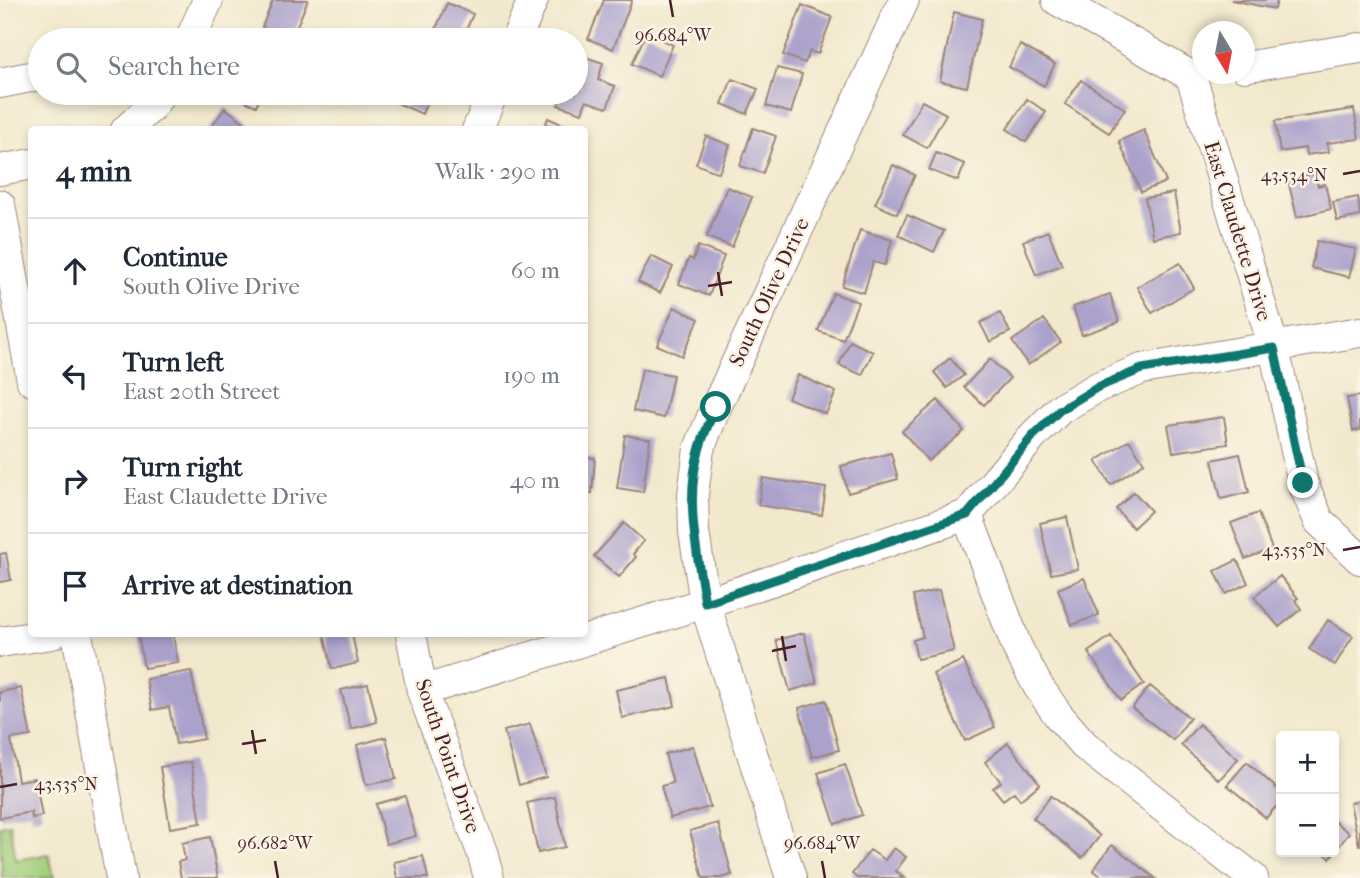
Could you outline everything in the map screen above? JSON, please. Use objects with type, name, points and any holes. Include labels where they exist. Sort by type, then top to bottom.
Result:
[{"type":"street","points":[[195,28],[208,0]]},
{"type":"street","points":[[521,28],[533,0]]},
{"type":"street","name":"South Olive Drive","points":[[791,878],[705,603],[694,532],[693,494],[699,449],[716,407],[904,0]]},
{"type":"street","name":"East Claudette Drive","points":[[1057,0],[1192,71]]},
{"type":"street","points":[[1255,65],[1360,48]]},
{"type":"street","points":[[0,83],[28,77]]},
{"type":"street","name":"East Claudette Drive","points":[[1202,84],[1274,348],[1303,483],[1319,521],[1360,559]]},
{"type":"street","points":[[130,126],[153,105]]},
{"type":"street","points":[[479,126],[488,105]]},
{"type":"street","points":[[0,170],[28,165]]},
{"type":"street","points":[[0,205],[28,359]]},
{"type":"street","points":[[422,691],[705,603],[967,515],[1033,436],[1060,410],[1098,387],[1142,369],[1360,332]]},
{"type":"street","points":[[967,515],[1017,647],[1038,686],[1058,715],[1084,746],[1253,878]]},
{"type":"street","points":[[0,642],[32,637]]},
{"type":"street","points":[[78,637],[121,878]]},
{"type":"street","name":"South Point Drive","points":[[412,637],[422,691],[483,855],[489,878]]},
{"type":"green space","points":[[10,824],[16,860],[49,854],[54,878],[2,878],[0,826]]},
{"type":"building","points":[[273,0],[308,0],[296,28],[262,27]]},
{"type":"building","points":[[604,0],[632,0],[613,49],[588,39]]},
{"type":"building","points":[[1231,0],[1277,0],[1275,9]]},
{"type":"building","points":[[447,3],[473,14],[467,28],[436,28]]},
{"type":"building","points":[[802,5],[832,17],[818,54],[810,51],[805,63],[783,55]]},
{"type":"building","points":[[954,12],[982,19],[967,87],[940,81]]},
{"type":"building","points":[[646,33],[673,45],[659,76],[632,64]]},
{"type":"building","points":[[1020,45],[1055,64],[1044,86],[1009,67]]},
{"type":"building","points":[[588,58],[603,63],[598,80],[615,86],[607,108],[588,102]]},
{"type":"building","points":[[777,68],[802,74],[791,113],[766,106]]},
{"type":"building","points":[[732,79],[758,89],[747,114],[722,104]]},
{"type":"building","points":[[1081,80],[1125,109],[1109,133],[1065,104]]},
{"type":"building","points":[[1027,99],[1046,112],[1026,142],[1007,129]]},
{"type":"building","points":[[922,101],[946,114],[927,148],[903,135]]},
{"type":"building","points":[[402,105],[426,105],[422,114]]},
{"type":"building","points":[[558,105],[585,105],[582,113]]},
{"type":"building","points":[[225,108],[248,125],[247,126],[212,126]]},
{"type":"building","points":[[1354,109],[1359,139],[1327,143],[1329,152],[1306,155],[1305,148],[1280,152],[1275,121]]},
{"type":"building","points":[[548,118],[566,126],[545,126]]},
{"type":"building","points":[[753,128],[776,136],[763,173],[740,166]]},
{"type":"building","points":[[1144,130],[1166,182],[1141,192],[1119,141]]},
{"type":"building","points":[[706,136],[730,145],[719,173],[696,164]]},
{"type":"building","points":[[936,153],[965,164],[958,181],[929,170]]},
{"type":"building","points":[[893,165],[915,175],[897,214],[875,204]]},
{"type":"building","points":[[1315,174],[1318,186],[1325,184],[1331,209],[1297,217],[1288,180]]},
{"type":"building","points":[[727,187],[752,197],[732,247],[707,237]]},
{"type":"building","points":[[1174,193],[1181,232],[1153,238],[1145,198]]},
{"type":"building","points":[[1358,197],[1360,216],[1337,221],[1333,202]]},
{"type":"building","points":[[907,215],[944,231],[934,252],[898,235]]},
{"type":"building","points":[[860,230],[892,240],[885,265],[873,262],[864,293],[842,286]]},
{"type":"building","points":[[1048,231],[1062,265],[1036,275],[1023,241]]},
{"type":"building","points":[[1317,241],[1356,249],[1349,277],[1311,268]]},
{"type":"building","points":[[698,246],[724,256],[709,296],[679,284],[689,258],[693,260]]},
{"type":"building","points":[[651,256],[673,267],[660,293],[638,282]]},
{"type":"building","points":[[1180,263],[1194,288],[1152,313],[1137,287]]},
{"type":"building","points":[[833,293],[858,302],[843,340],[818,331]]},
{"type":"building","points":[[1110,294],[1119,322],[1082,335],[1073,307]]},
{"type":"building","points":[[674,307],[699,319],[682,356],[657,345]]},
{"type":"building","points":[[1000,313],[1010,332],[990,342],[980,323]]},
{"type":"building","points":[[1044,319],[1061,342],[1028,365],[1012,341]]},
{"type":"building","points":[[850,341],[873,352],[862,375],[839,365]]},
{"type":"building","points":[[950,358],[964,375],[947,388],[934,372]]},
{"type":"building","points":[[990,359],[1010,378],[984,405],[964,387]]},
{"type":"building","points":[[642,369],[673,375],[664,418],[633,411]]},
{"type":"building","points":[[798,375],[836,392],[826,414],[788,398]]},
{"type":"building","points":[[1360,396],[1360,430],[1353,431],[1347,398]]},
{"type":"building","points":[[938,400],[964,431],[928,461],[902,431]]},
{"type":"building","points":[[1224,417],[1228,444],[1173,452],[1168,425]]},
{"type":"building","points":[[625,435],[650,439],[643,492],[617,488]]},
{"type":"building","points":[[1129,440],[1144,463],[1111,485],[1096,461]]},
{"type":"building","points":[[891,453],[898,479],[848,493],[841,466]]},
{"type":"building","points":[[1240,454],[1249,492],[1221,499],[1212,460]]},
{"type":"building","points":[[588,457],[595,458],[592,493],[588,493]]},
{"type":"building","points":[[763,478],[826,488],[822,515],[758,505]]},
{"type":"building","points":[[1134,492],[1151,511],[1133,528],[1116,509]]},
{"type":"building","points":[[1258,513],[1272,549],[1245,559],[1231,523]]},
{"type":"building","points":[[1067,517],[1078,569],[1051,574],[1040,523]]},
{"type":"building","points":[[624,523],[644,541],[633,554],[636,557],[619,577],[594,556]]},
{"type":"building","points":[[6,553],[11,580],[0,582],[0,554]]},
{"type":"building","points":[[1237,560],[1248,583],[1226,594],[1215,571]]},
{"type":"building","points":[[1280,576],[1298,598],[1295,600],[1301,609],[1279,627],[1254,597]]},
{"type":"building","points":[[1084,578],[1099,615],[1072,625],[1058,589]]},
{"type":"building","points":[[939,590],[954,651],[917,659],[913,640],[923,637],[913,596]]},
{"type":"building","points":[[1328,620],[1353,636],[1335,665],[1309,649]]},
{"type":"building","points":[[804,633],[817,683],[790,691],[776,640]]},
{"type":"building","points":[[1111,636],[1144,684],[1121,700],[1088,652]]},
{"type":"building","points":[[139,637],[174,637],[178,663],[144,668]]},
{"type":"building","points":[[325,637],[353,637],[358,663],[332,669]]},
{"type":"building","points":[[963,660],[995,727],[965,741],[933,674]]},
{"type":"building","points":[[191,671],[204,739],[176,744],[169,707],[152,710],[146,679]]},
{"type":"building","points":[[669,678],[675,706],[622,718],[616,690]]},
{"type":"building","points":[[368,684],[377,722],[351,729],[341,690]]},
{"type":"building","points":[[1150,686],[1190,718],[1173,740],[1132,708]]},
{"type":"building","points":[[21,688],[31,736],[11,739],[18,781],[35,778],[42,816],[32,818],[31,812],[0,818],[0,692]]},
{"type":"building","points":[[826,700],[839,750],[812,757],[799,708]]},
{"type":"building","points":[[530,724],[546,777],[519,785],[504,731]]},
{"type":"building","points":[[1199,724],[1238,759],[1219,780],[1181,745]]},
{"type":"building","points":[[386,737],[396,779],[366,785],[357,745]]},
{"type":"building","points":[[1008,743],[1040,784],[1020,800],[1014,792],[1003,800],[993,788],[1001,782],[985,762]]},
{"type":"building","points":[[693,746],[710,807],[670,818],[661,786],[673,783],[665,754]]},
{"type":"building","points":[[191,762],[201,823],[170,828],[160,767]]},
{"type":"building","points":[[1247,762],[1276,788],[1276,807],[1266,818],[1227,785]]},
{"type":"building","points":[[845,764],[862,815],[835,824],[818,773]]},
{"type":"building","points":[[405,796],[416,836],[386,844],[376,804]]},
{"type":"building","points":[[1051,796],[1100,836],[1082,858],[1033,818]]},
{"type":"building","points":[[555,797],[565,847],[538,853],[527,803]]},
{"type":"building","points":[[1360,800],[1360,845],[1359,845],[1350,803]]},
{"type":"building","points":[[718,823],[732,875],[703,878],[690,831]]},
{"type":"building","points":[[1339,825],[1349,833],[1339,846]]},
{"type":"building","points":[[210,837],[218,878],[181,878],[178,862],[185,860],[182,843]]},
{"type":"building","points":[[1112,845],[1155,878],[1104,878],[1093,870]]},
{"type":"building","points":[[894,848],[906,857],[896,871],[905,878],[857,878],[852,874],[870,850],[885,860]]},
{"type":"building","points":[[423,856],[428,878],[397,878],[394,862]]},
{"type":"route","points":[[716,407],[699,449],[693,494],[694,532],[705,603],[967,515],[1033,436],[1060,410],[1098,387],[1142,369],[1274,348],[1303,483]]}]
